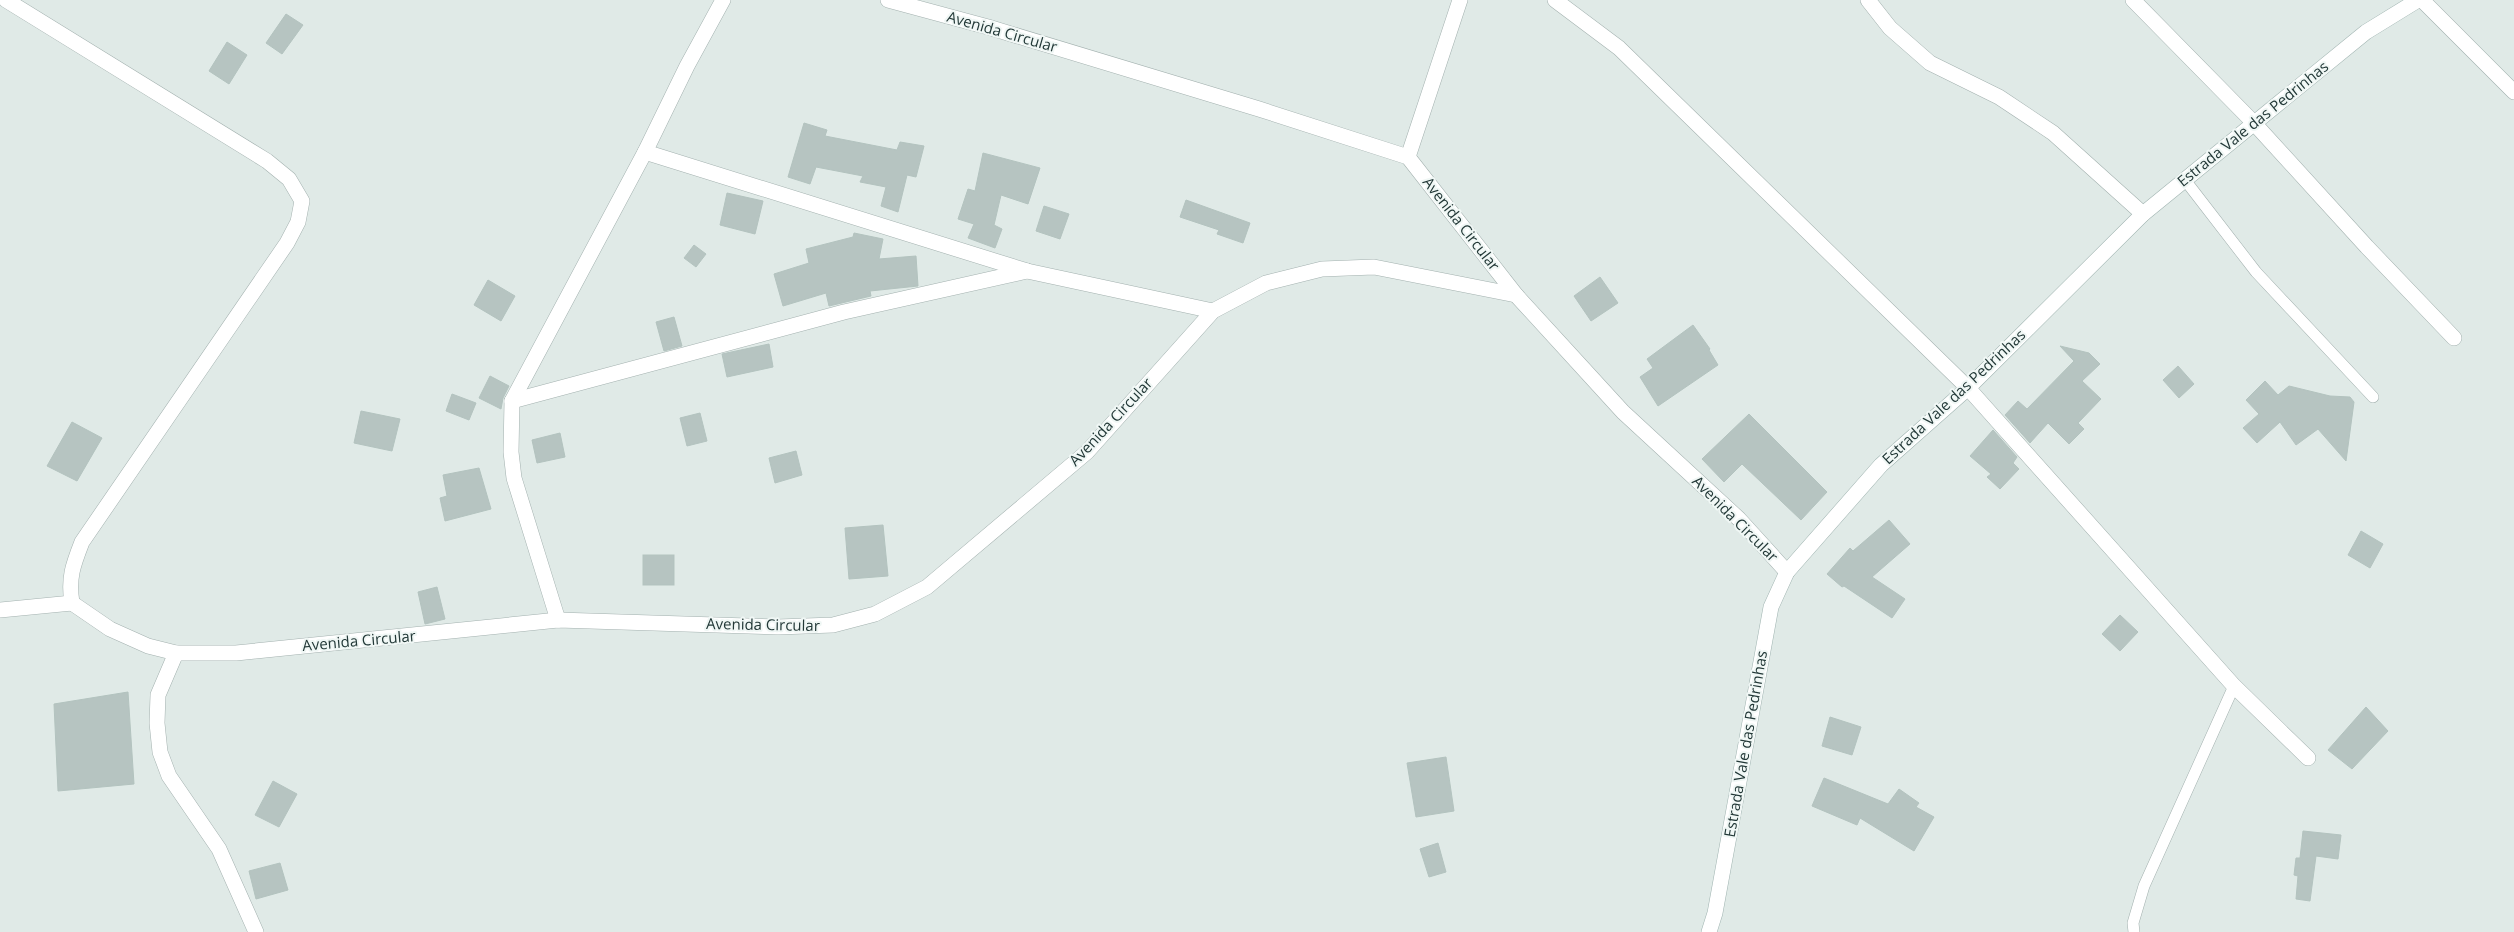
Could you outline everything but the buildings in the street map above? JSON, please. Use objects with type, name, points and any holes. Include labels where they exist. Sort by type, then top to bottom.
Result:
[{"type":"street","points":[[0,610],[72,602],[69,584],[82,542],[287,243],[298,222],[302,200],[290,179],[267,161],[6,0]]},
{"type":"street","points":[[558,620],[514,478],[511,452],[512,402],[645,152],[687,66],[723,0]]},
{"type":"street","name":"Avenida Circular","points":[[888,0],[988,26],[1408,157],[1516,295],[1623,412],[1732,512],[1787,572]]},
{"type":"street","points":[[1408,157],[1460,0]]},
{"type":"street","points":[[1555,0],[1619,48],[1968,388],[2234,686],[2308,758]]},
{"type":"street","points":[[1868,0],[1890,28],[1930,63],[1998,98],[2053,133],[2143,214]]},
{"type":"street","points":[[2133,0],[2253,122],[2367,247],[2454,338]]},
{"type":"street","name":"Estrada Vale das Pedrinhas","points":[[1709,932],[1715,913],[1771,607],[1787,572],[1881,465],[1968,388],[2143,214],[2253,122],[2366,32],[2418,0]]},
{"type":"street","points":[[2422,0],[2514,92]]},
{"type":"street","points":[[645,152],[1027,271],[1213,311]]},
{"type":"street","name":"Avenida Circular","points":[[72,602],[110,629],[148,646],[176,653],[236,652],[558,620],[778,627],[833,625],[875,614],[927,588],[1086,452],[1213,311],[1266,283],[1322,269],[1374,268],[1516,295]]},
{"type":"street","points":[[512,402],[844,312],[1027,271]]},
{"type":"street","points":[[176,653],[158,695],[157,722],[160,752],[169,776],[218,849],[256,932]]},
{"type":"lane","points":[[2185,180],[2261,278],[2372,397]]},
{"type":"lane","points":[[2134,932],[2133,923],[2144,886],[2234,686]]}]
